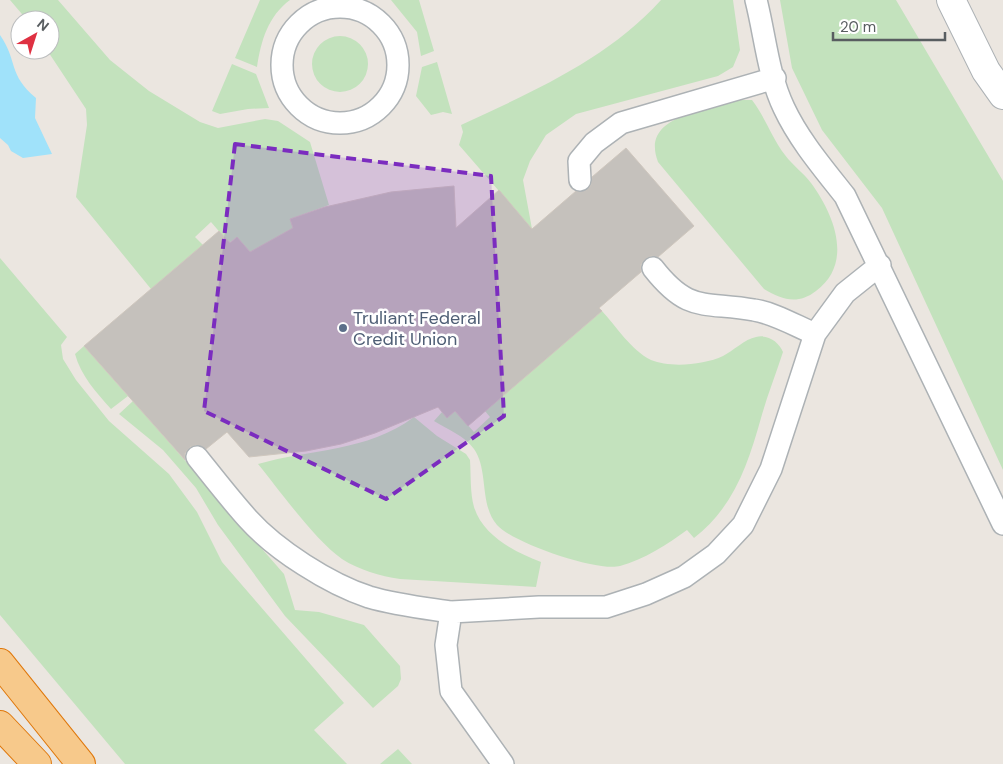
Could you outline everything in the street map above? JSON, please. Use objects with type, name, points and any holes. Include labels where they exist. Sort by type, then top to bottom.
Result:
[{"type":"highway","points":[[0,663],[81,764]]},
{"type":"highway","points":[[0,725],[36,764]]},
{"type":"street","points":[[951,0],[986,70],[1003,95]]},
{"type":"lane","points":[[756,0],[784,107],[811,153],[845,196],[880,265],[1003,524]]},
{"type":"lane","points":[[335,3],[374,17],[385,28],[395,46],[399,65],[396,85],[390,96],[377,111],[362,120],[342,124],[314,118],[297,106],[286,88],[281,68],[284,46],[294,28],[309,15],[335,3]]},
{"type":"lane","points":[[580,180],[579,161],[594,143],[621,123],[775,78]]},
{"type":"lane","points":[[196,457],[254,525],[271,541],[342,585],[367,596],[398,604],[452,612],[539,607],[606,607],[646,594],[684,577],[716,554],[743,525],[771,469],[815,334],[845,293],[880,265]]},
{"type":"lane","points":[[653,268],[669,288],[698,304],[756,310],[815,334]]},
{"type":"lane","points":[[452,612],[446,645],[451,691],[503,764]]},
{"type":"highlighted area","points":[[235,144],[491,176],[504,416],[386,499],[204,411]]},
{"type":"green space","points":[[10,0],[58,0],[110,60],[149,91],[200,122],[218,128],[265,119],[278,121],[310,142],[329,205],[290,219],[294,230],[250,252],[237,237],[229,243],[211,222],[195,237],[203,245],[151,289],[76,197],[87,125],[86,109],[54,60],[60,60],[60,10],[18,10]]},
{"type":"green space","points":[[260,0],[290,0],[282,6],[271,21],[263,39],[257,67],[235,58]]},
{"type":"green space","points":[[391,0],[419,0],[434,51],[421,56],[417,32]]},
{"type":"green space","points":[[661,0],[733,0],[740,50],[733,67],[718,76],[576,114],[546,135],[530,161],[523,180],[532,229],[459,145],[463,132],[461,125],[542,87],[593,57],[640,21]]},
{"type":"green space","points":[[780,0],[896,0],[1003,181],[1003,470],[882,208],[822,130],[792,68]]},
{"type":"green space","points":[[334,36],[346,36],[356,40],[364,48],[368,64],[364,80],[356,88],[346,92],[334,92],[324,88],[316,80],[312,70],[312,58],[316,48],[324,40]]},
{"type":"green space","points":[[437,62],[452,114],[443,112],[431,115],[416,96],[422,67]]},
{"type":"green space","points":[[232,64],[256,74],[269,108],[248,109],[220,114],[212,111]]},
{"type":"green space","points":[[737,100],[752,100],[785,155],[808,179],[819,195],[833,223],[837,253],[834,267],[828,280],[816,291],[803,298],[784,298],[764,289],[658,162],[655,146],[658,134],[667,125],[693,112]]},
{"type":"green space","points":[[0,258],[67,337],[61,345],[63,359],[76,380],[109,421],[169,474],[197,512],[222,562],[344,703],[314,730],[347,764],[125,764],[0,615]]},
{"type":"green space","points":[[602,311],[637,350],[651,360],[659,362],[677,365],[706,362],[723,356],[748,340],[760,336],[772,340],[779,345],[783,352],[745,468],[738,484],[720,513],[694,538],[687,530],[664,546],[638,560],[620,566],[609,567],[575,560],[537,547],[520,540],[497,525],[491,517],[479,458],[474,449],[461,437],[434,421],[442,412],[447,418],[455,411],[474,432],[490,417],[485,411]]},
{"type":"green space","points":[[84,346],[128,396],[111,409],[90,383],[78,362],[75,354]]},
{"type":"green space","points":[[133,401],[284,574],[295,610],[319,612],[364,625],[400,666],[401,679],[398,686],[373,708],[285,616],[218,525],[196,488],[163,450],[119,414]]},
{"type":"green space","points":[[414,417],[437,436],[466,454],[470,460],[472,496],[478,517],[492,535],[501,542],[541,562],[536,587],[400,579],[377,574],[355,566],[342,559],[321,540],[258,464],[358,443],[377,437]]},
{"type":"green space","points":[[398,749],[412,764],[380,764]]},
{"type":"water","points":[[0,35],[6,44],[10,60],[21,82],[36,98],[35,118],[52,154],[23,158],[11,151],[8,145],[0,138]]},
{"type":"building","name":"Truliant Federal Credit Union","points":[[626,148],[694,226],[658,257],[651,256],[645,259],[641,264],[641,272],[599,308],[602,311],[468,426],[455,411],[447,418],[438,407],[375,433],[341,444],[306,451],[249,457],[227,432],[206,449],[196,445],[190,447],[185,453],[185,460],[84,346],[219,231],[230,243],[237,237],[250,252],[293,228],[290,219],[325,207],[391,192],[454,186],[456,228],[499,190],[532,229],[576,191],[587,190],[591,185],[592,177]]},
{"type":"place","name":"Truliant Federal Credit Union","points":[[343,328]]}]
